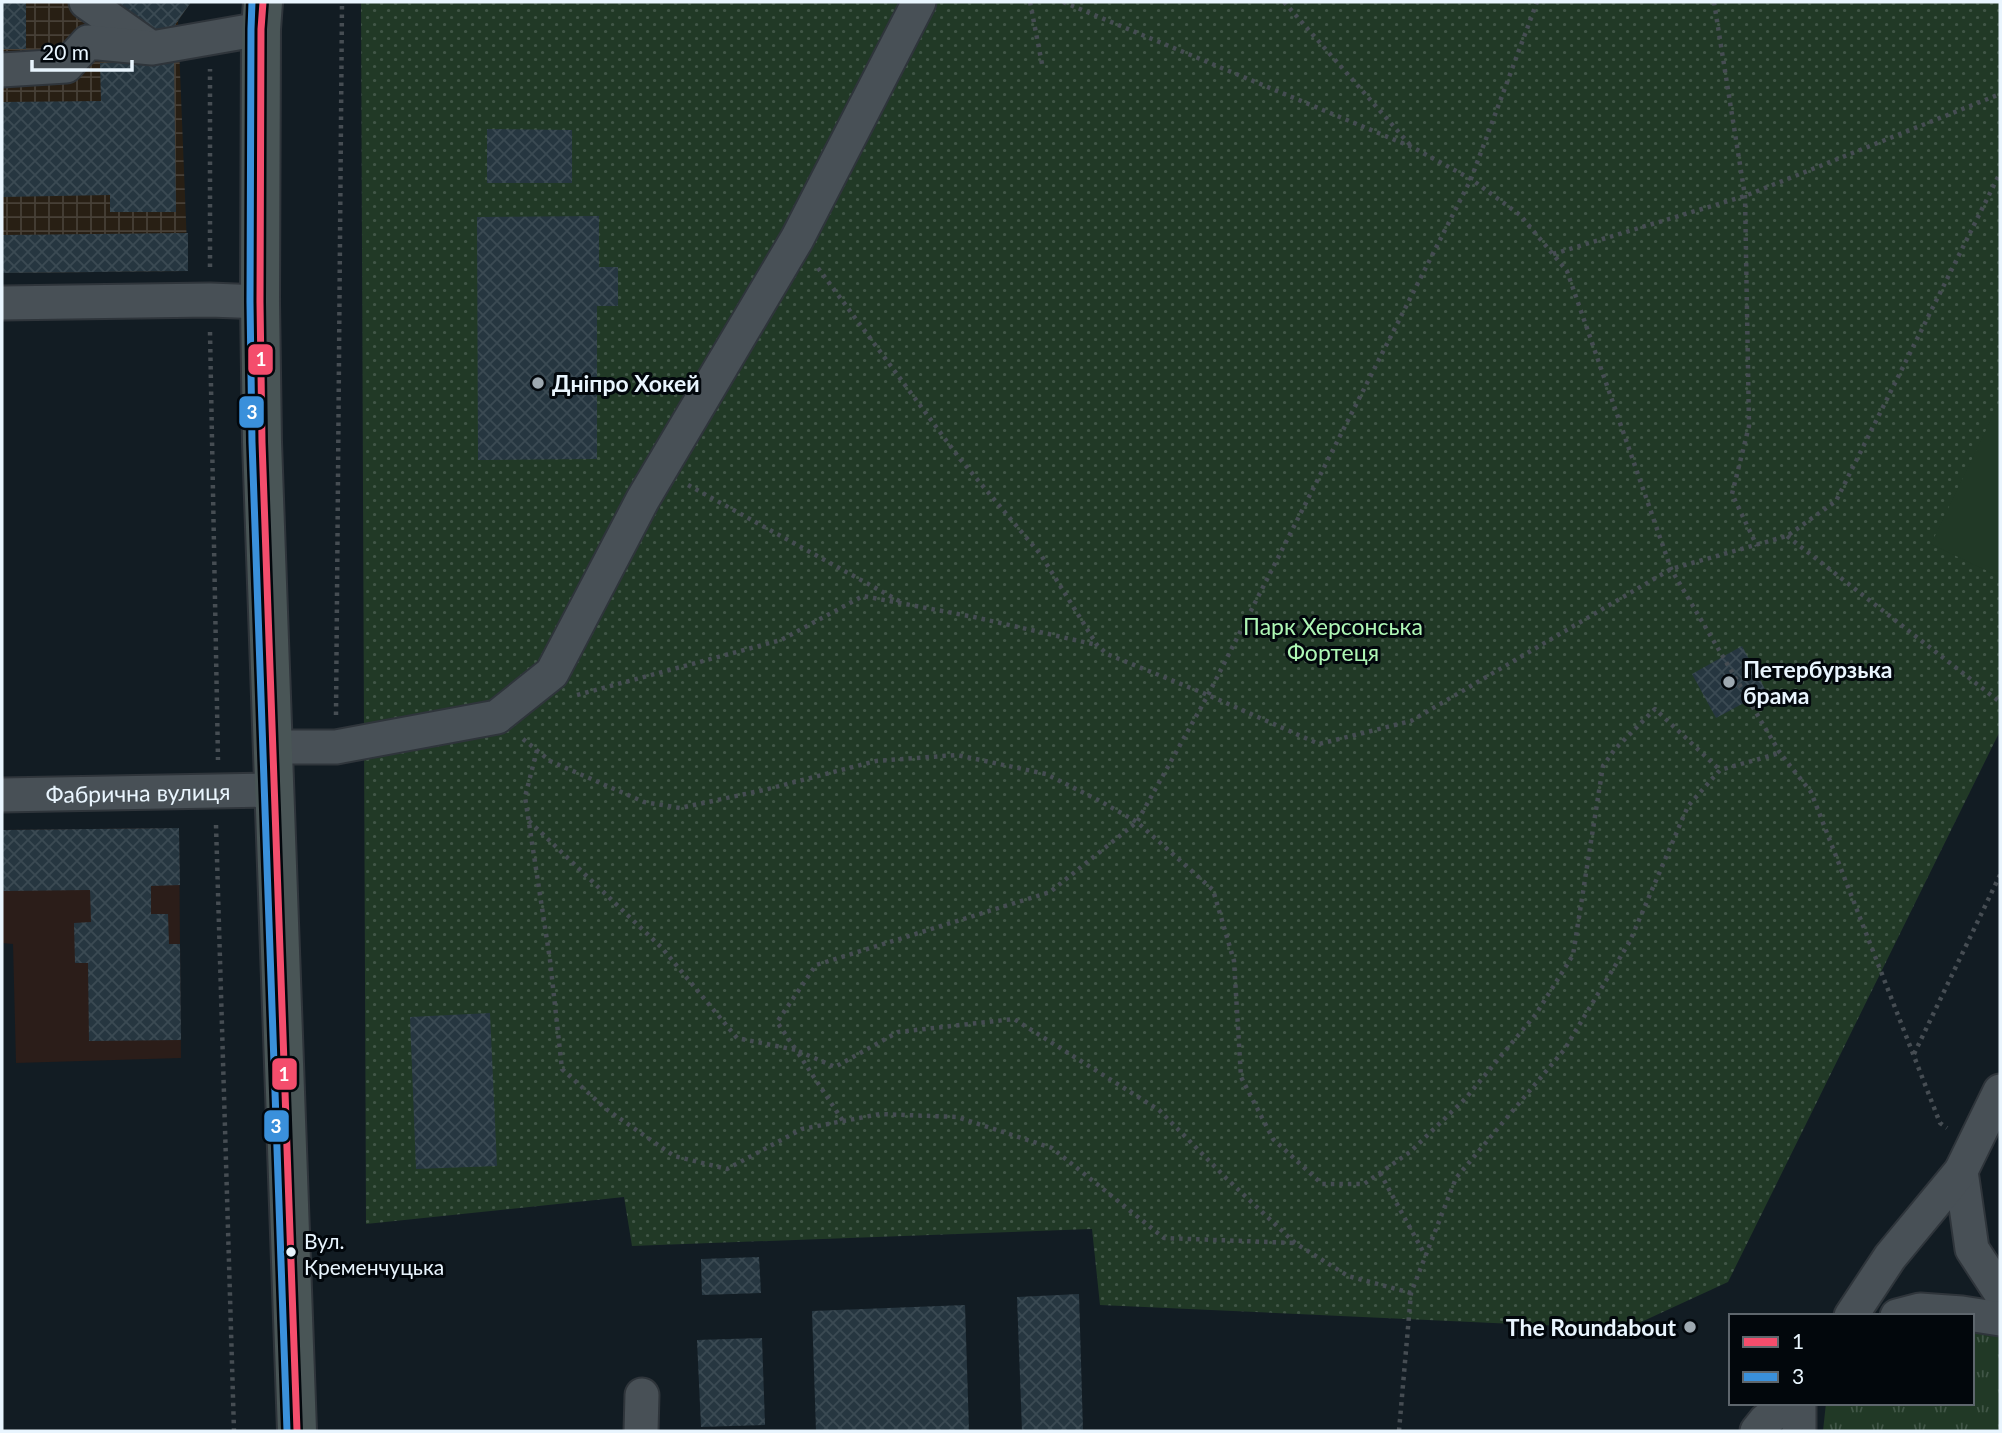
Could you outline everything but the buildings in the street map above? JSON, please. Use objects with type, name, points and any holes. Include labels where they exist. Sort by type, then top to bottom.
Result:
[{"type":"main road","points":[[262,15],[262,442],[297,1431]]},
{"type":"street","points":[[86,2],[152,48]]},
{"type":"street","points":[[274,747],[336,747],[497,717],[552,673],[643,499],[797,239],[919,2]]},
{"type":"street","points":[[2,70],[66,66],[88,42],[152,48],[210,38],[262,15]]},
{"type":"street","points":[[2,303],[209,300],[260,302]]},
{"type":"street","name":"Фабрична вулиця","points":[[2,795],[275,790]]},
{"type":"street","points":[[1852,1314],[1890,1257],[1967,1160],[2000,1091]]},
{"type":"street","points":[[1967,1160],[1972,1249],[2000,1292]]},
{"type":"street","points":[[1904,1314],[1920,1310],[1968,1314]]},
{"type":"street","points":[[1974,1315],[2000,1319]]},
{"type":"street","points":[[641,1431],[642,1395]]},
{"type":"street","points":[[1757,1431],[1785,1405]]},
{"type":"street","points":[[1799,1431],[1800,1405]]},
{"type":"path","points":[[336,747],[342,2]]},
{"type":"path","points":[[1030,2],[1042,64]]},
{"type":"path","points":[[1063,2],[1412,147],[1471,179],[1520,215],[1553,254],[1566,271],[1671,569],[1780,753],[1811,792],[1940,1123],[1967,1160]]},
{"type":"path","points":[[1284,2],[1412,147]]},
{"type":"path","points":[[843,1121],[777,1022],[816,965],[1050,892],[1137,822],[1208,695],[1471,179],[1537,2]]},
{"type":"path","points":[[1714,2],[1745,196],[1749,426],[1732,494],[1757,546]]},
{"type":"path","points":[[210,38],[209,300],[218,756],[215,791],[233,1431]]},
{"type":"path","points":[[1553,254],[1745,196],[2000,94]]},
{"type":"path","points":[[797,239],[960,459],[1041,555],[1097,645],[1107,653],[1319,744],[1411,721],[1671,569],[1787,536],[1836,501],[2000,173]]},
{"type":"path","points":[[660,470],[905,604]]},
{"type":"path","points":[[1787,536],[2000,702]]},
{"type":"path","points":[[572,696],[781,640],[863,596],[974,617],[1097,645]]},
{"type":"path","points":[[497,717],[550,761],[644,802],[680,808],[876,761],[957,755],[1046,774],[1100,801],[1137,822],[1213,890],[1234,961],[1241,1077],[1273,1139],[1322,1184],[1364,1184],[1410,1152],[1465,1099],[1536,1014],[1573,955],[1603,766],[1615,749],[1655,709],[1720,770]]},
{"type":"path","points":[[537,750],[525,797],[550,960],[562,1069],[606,1109],[674,1156],[727,1169],[803,1129],[880,1114],[957,1116],[1052,1148],[1164,1238],[1295,1243]]},
{"type":"path","points":[[1399,1431],[1411,1293],[1457,1178],[1564,1050],[1630,941],[1688,806],[1720,770],[1780,753]]},
{"type":"path","points":[[529,821],[662,948],[737,1038],[796,1050],[835,1067],[898,1032],[1014,1019],[1159,1110],[1295,1243],[1348,1276],[1411,1293]]},
{"type":"path","points":[[1914,1055],[2000,875]]},
{"type":"path","points":[[1380,1173],[1426,1255]]},
{"type":"shaded area","points":[[2,2],[191,2],[178,21],[188,271],[2,273]]},
{"type":"shaded area","points":[[179,828],[181,1058],[16,1063],[13,944],[2,943],[2,830]]},
{"type":"green space","name":"Парк Херсонська Фортеця","points":[[361,2],[2000,2],[2000,731],[1728,1282],[1626,1329],[1100,1305],[1092,1229],[632,1246],[624,1197],[366,1224]]},
{"type":"green space","points":[[2000,401],[2000,577],[1931,544]]},
{"type":"green space","points":[[1974,1326],[2000,1332],[2000,1431],[1823,1431],[1826,1405],[1974,1405]]},
{"type":"transit line","name":"3","points":[[252,2],[252,442],[287,1431]]},
{"type":"transit line","name":"1","points":[[263,2],[260,302],[262,442],[297,1431]]},
{"type":"place","name":"Дніпро Хокей","points":[[538,383]]},
{"type":"place","name":"Петербурзька брама","points":[[1729,682]]},
{"type":"place","name":"Вул. Кременчуцька","points":[[291,1252]]},
{"type":"place","name":"The Roundabout","points":[[1690,1327]]}]
